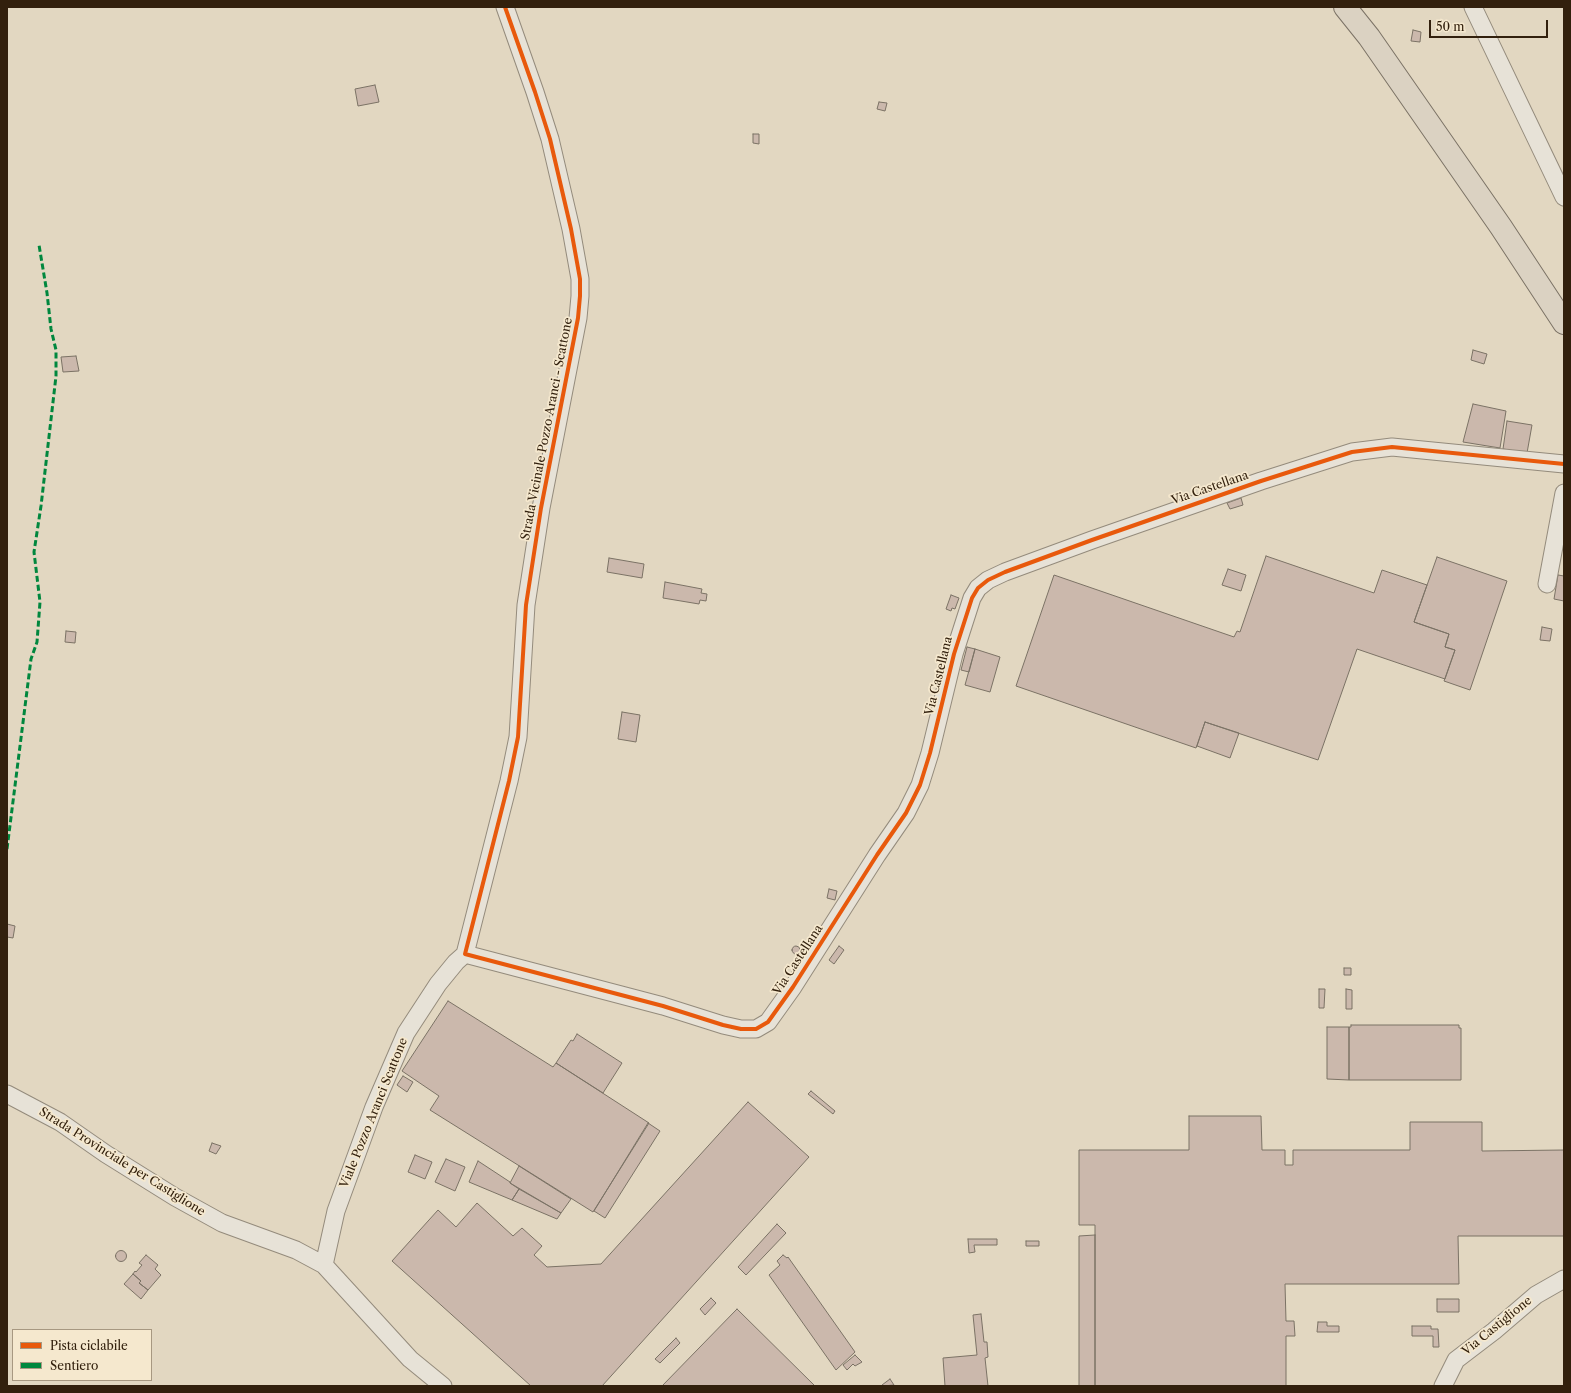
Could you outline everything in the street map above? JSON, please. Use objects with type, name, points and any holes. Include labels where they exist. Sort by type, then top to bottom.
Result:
[{"type":"main road","points":[[1345,7],[1369,37],[1501,227],[1564,323]]},
{"type":"main road","points":[[1361,7],[1367,24],[1369,37]]},
{"type":"street","name":"Strada Vicinale Pozzo Aranci - Scattone","points":[[465,954],[509,781],[518,737],[526,605],[541,508],[578,318],[580,296],[580,279],[571,229],[550,139],[536,92],[505,7]]},
{"type":"street","points":[[1473,7],[1564,197]]},
{"type":"street","name":"Via Castellana","points":[[465,954],[663,1006],[723,1025],[742,1029],[756,1029],[768,1022],[793,987],[906,812],[920,785],[930,753],[954,654],[972,598],[978,588],[988,580],[1005,572],[1092,540],[1261,481],[1352,452],[1392,447],[1564,464]]},
{"type":"street","points":[[1547,584],[1564,493]]},
{"type":"street","name":"Viale Pozzo Aranci Scattone","points":[[324,1265],[336,1211],[374,1107],[406,1033],[438,984],[456,962],[465,954]]},
{"type":"street","name":"Strada Provinciale per Castiglione","points":[[7,1094],[60,1122],[106,1154],[175,1198],[215,1219],[260,1238],[296,1250],[324,1265],[410,1359],[442,1386]]},
{"type":"street","name":"Via Castiglione","points":[[1443,1386],[1456,1360],[1494,1331],[1536,1295],[1564,1279]]},
{"type":"building","points":[[1413,30],[1421,32],[1420,42],[1411,41]]},
{"type":"building","points":[[375,85],[379,102],[358,106],[355,89]]},
{"type":"building","points":[[879,102],[887,103],[885,111],[877,109]]},
{"type":"building","points":[[753,134],[759,134],[759,144],[753,143]]},
{"type":"building","points":[[1473,350],[1487,354],[1484,364],[1471,360]]},
{"type":"building","points":[[76,356],[79,371],[63,372],[61,357]]},
{"type":"building","points":[[1473,404],[1506,411],[1500,448],[1463,442]]},
{"type":"building","points":[[1507,421],[1532,425],[1527,453],[1503,449]]},
{"type":"building","points":[[1241,498],[1243,505],[1230,509],[1227,503]]},
{"type":"building","points":[[1266,556],[1374,593],[1382,570],[1427,585],[1414,622],[1449,634],[1445,647],[1455,650],[1445,679],[1357,649],[1318,760],[1205,722],[1196,748],[1016,686],[1054,575],[1234,637],[1237,631],[1240,632]]},
{"type":"building","points":[[1437,557],[1507,581],[1470,690],[1444,681],[1455,650],[1445,647],[1449,634],[1414,622]]},
{"type":"building","points":[[609,558],[644,564],[642,578],[607,572]]},
{"type":"building","points":[[1228,569],[1246,575],[1241,591],[1222,585]]},
{"type":"building","points":[[1558,575],[1564,576],[1564,601],[1554,599]]},
{"type":"building","points":[[665,582],[702,589],[701,593],[707,594],[706,601],[700,600],[699,604],[663,598]]},
{"type":"building","points":[[951,595],[959,598],[955,609],[952,608],[951,611],[946,609]]},
{"type":"building","points":[[1542,627],[1552,629],[1550,641],[1540,640]]},
{"type":"building","points":[[66,631],[76,632],[75,643],[65,642]]},
{"type":"building","points":[[967,647],[975,649],[969,672],[961,670]]},
{"type":"building","points":[[975,649],[1000,657],[990,692],[965,685]]},
{"type":"building","points":[[622,712],[640,715],[636,742],[618,739]]},
{"type":"building","points":[[1205,722],[1239,733],[1230,758],[1197,746]]},
{"type":"building","points":[[829,889],[837,891],[835,900],[827,898]]},
{"type":"building","points":[[7,924],[15,926],[13,938],[7,937]]},
{"type":"building","points":[[794,946],[798,946],[800,950],[798,954],[794,954],[792,952],[792,948]]},
{"type":"building","points":[[839,946],[844,950],[834,964],[829,960]]},
{"type":"building","points":[[1344,968],[1351,968],[1351,975],[1344,975]]},
{"type":"building","points":[[1319,989],[1325,989],[1324,1008],[1319,1008]]},
{"type":"building","points":[[1346,989],[1352,990],[1352,1009],[1346,1009]]},
{"type":"building","points":[[448,1001],[553,1067],[556,1063],[649,1123],[593,1212],[430,1110],[439,1096],[402,1071]]},
{"type":"building","points":[[1351,1025],[1459,1025],[1459,1028],[1461,1028],[1461,1080],[1349,1080],[1349,1027],[1351,1027]]},
{"type":"building","points":[[1327,1027],[1349,1027],[1349,1080],[1327,1079]]},
{"type":"building","points":[[577,1034],[622,1063],[603,1093],[556,1063],[571,1040],[573,1041]]},
{"type":"building","points":[[403,1076],[413,1082],[407,1092],[397,1085]]},
{"type":"building","points":[[811,1091],[835,1111],[833,1114],[808,1094]]},
{"type":"building","points":[[748,1102],[809,1157],[602,1386],[531,1386],[392,1261],[438,1210],[456,1227],[477,1203],[513,1236],[522,1228],[542,1246],[534,1255],[547,1267],[601,1264]]},
{"type":"building","points":[[1189,1116],[1261,1116],[1262,1150],[1285,1150],[1285,1165],[1293,1165],[1293,1150],[1410,1150],[1410,1122],[1482,1122],[1482,1151],[1564,1150],[1564,1236],[1458,1236],[1459,1284],[1285,1284],[1286,1321],[1294,1321],[1295,1336],[1286,1336],[1286,1386],[1095,1386],[1095,1225],[1079,1225],[1079,1150],[1189,1150]]},
{"type":"building","points":[[648,1123],[660,1131],[605,1218],[594,1211]]},
{"type":"building","points":[[212,1143],[221,1146],[216,1154],[209,1151]]},
{"type":"building","points":[[415,1155],[432,1162],[425,1179],[408,1172]]},
{"type":"building","points":[[446,1159],[465,1167],[455,1191],[435,1182]]},
{"type":"building","points":[[478,1161],[519,1189],[512,1200],[469,1182]]},
{"type":"building","points":[[519,1166],[571,1199],[561,1213],[510,1183]]},
{"type":"building","points":[[519,1189],[561,1213],[557,1219],[512,1200]]},
{"type":"building","points":[[777,1224],[786,1233],[746,1275],[738,1267]]},
{"type":"building","points":[[1095,1235],[1095,1386],[1079,1386],[1079,1236]]},
{"type":"building","points":[[968,1239],[997,1239],[997,1245],[974,1245],[975,1252],[969,1253]]},
{"type":"building","points":[[1026,1241],[1039,1241],[1039,1246],[1026,1246]]},
{"type":"building","points":[[121,1250],[125,1252],[127,1256],[125,1260],[121,1262],[117,1260],[115,1256],[117,1252]]},
{"type":"building","points":[[146,1255],[158,1265],[155,1269],[161,1275],[148,1290],[139,1283],[141,1281],[133,1274],[142,1265],[139,1263]]},
{"type":"building","points":[[783,1255],[787,1258],[788,1257],[855,1352],[836,1370],[769,1275],[780,1265],[777,1261]]},
{"type":"building","points":[[133,1274],[141,1281],[139,1283],[148,1290],[141,1299],[124,1284]]},
{"type":"building","points":[[711,1298],[716,1303],[705,1315],[700,1309]]},
{"type":"building","points":[[1437,1299],[1459,1299],[1459,1312],[1437,1312]]},
{"type":"building","points":[[737,1309],[815,1386],[662,1386]]},
{"type":"building","points":[[981,1314],[984,1342],[987,1342],[988,1357],[985,1358],[988,1386],[945,1386],[943,1358],[977,1355],[973,1315]]},
{"type":"building","points":[[1318,1322],[1327,1322],[1327,1326],[1339,1326],[1339,1332],[1317,1332]]},
{"type":"building","points":[[1412,1326],[1431,1326],[1431,1329],[1438,1329],[1439,1347],[1433,1347],[1433,1336],[1412,1336]]},
{"type":"building","points":[[676,1338],[680,1343],[660,1363],[655,1359]]},
{"type":"building","points":[[855,1355],[862,1362],[855,1366],[853,1364],[847,1370],[843,1365]]},
{"type":"building","points":[[890,1379],[894,1385],[882,1385]]},
{"type":"marked path","points":[[7,849],[31,659],[37,642],[40,602],[34,552],[41,506],[56,376],[56,350],[51,329],[39,245]]},
{"type":"cycle path","points":[[505,7],[550,139],[571,229],[580,279],[580,296],[578,318],[541,508],[526,605],[518,737],[509,781],[465,954],[663,1006],[723,1025],[741,1029],[756,1029],[768,1022],[793,987],[877,855],[906,813],[920,785],[930,753],[954,654],[972,598],[978,588],[988,580],[1005,572],[1092,540],[1261,481],[1352,452],[1392,447],[1564,464]]}]
